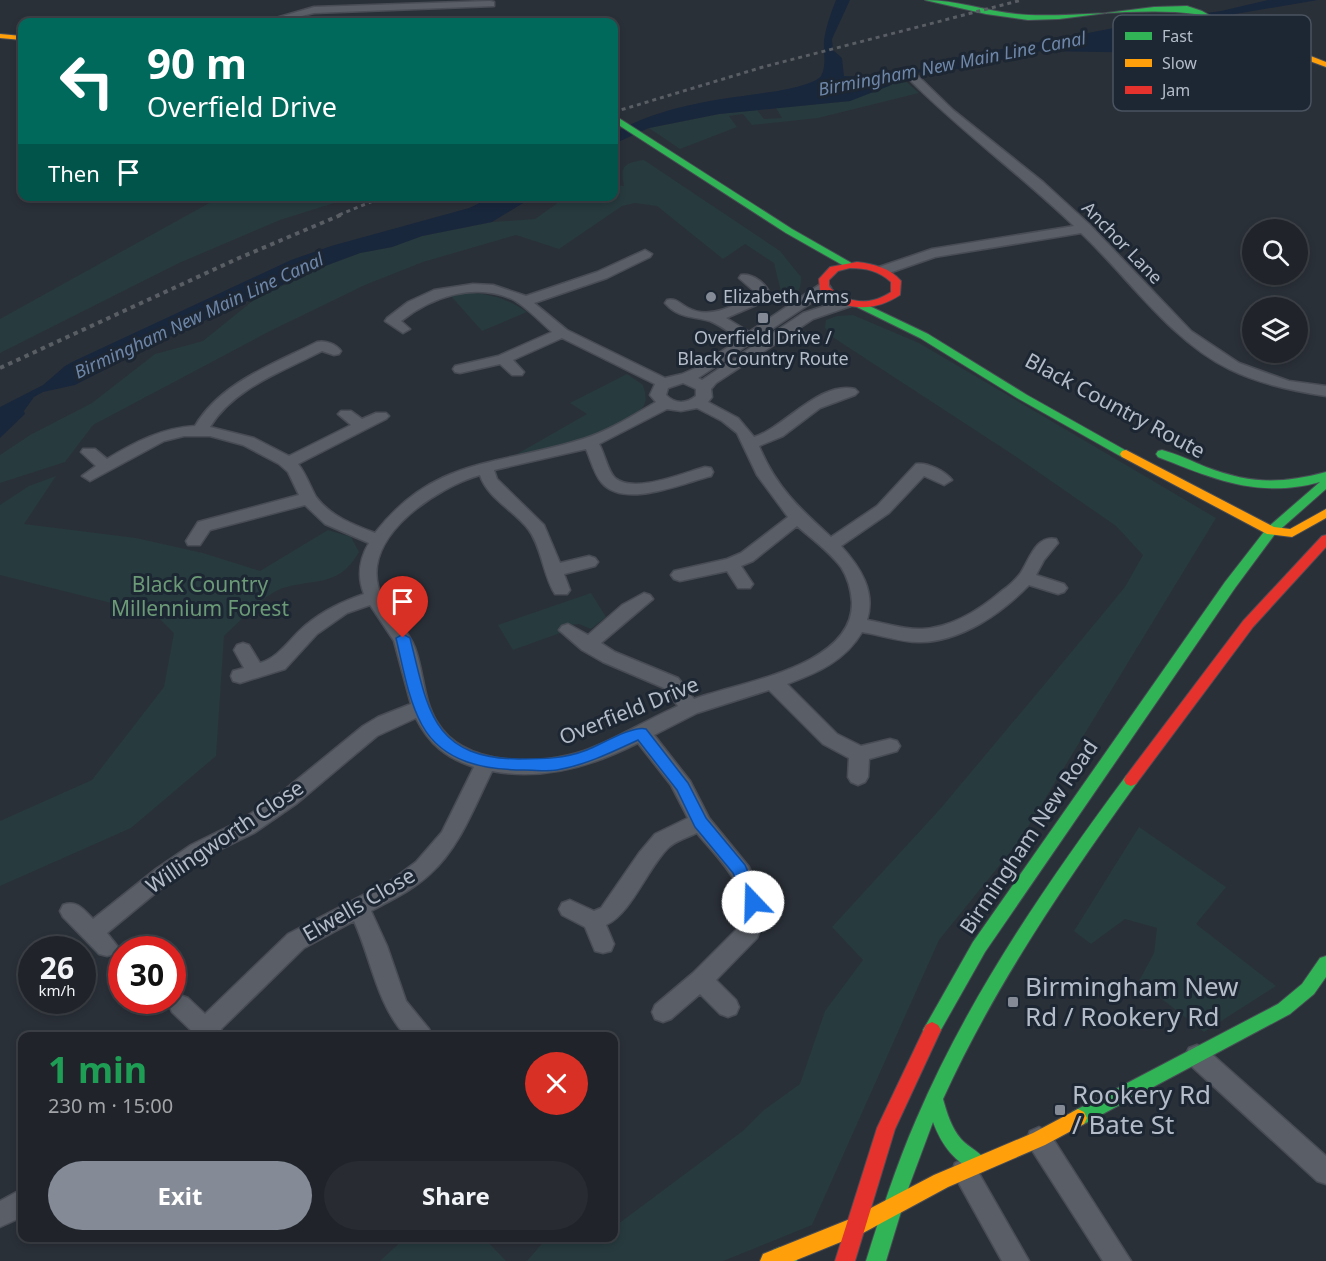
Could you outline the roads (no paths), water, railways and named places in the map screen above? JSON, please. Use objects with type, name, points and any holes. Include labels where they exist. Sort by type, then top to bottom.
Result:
[{"type":"main road","points":[[929,0],[1008,15],[1048,18],[1178,1],[1212,15]]},
{"type":"main road","points":[[0,36],[18,38]]},
{"type":"main road","points":[[0,44],[18,45]]},
{"type":"main road","points":[[1311,59],[1326,65]]},
{"type":"main road","points":[[618,120],[808,244],[850,265]]},
{"type":"main road","points":[[618,133],[802,253]]},
{"type":"main road","points":[[822,277],[850,265],[884,270],[896,281],[900,296],[881,303],[854,304]]},
{"type":"main road","name":"Black Country Route","points":[[822,277],[832,296],[889,316],[967,365],[1115,450],[1271,531]]},
{"type":"main road","name":"Black Country Route","points":[[926,320],[954,340],[1039,390]]},
{"type":"main road","name":"Black Country Route","points":[[1236,496],[1157,452],[1246,483],[1271,486],[1299,485],[1326,476]]},
{"type":"main road","name":"Birmingham New Road","points":[[845,1261],[886,1128],[935,1023],[979,947],[1063,823],[1278,518],[1326,483]]},
{"type":"main road","points":[[876,1261],[890,1207],[934,1100],[986,994],[1065,868],[1260,609],[1300,546],[1326,513]]},
{"type":"main road","points":[[1278,518],[1300,546]]},
{"type":"main road","points":[[1271,531],[1300,546],[1326,539]]},
{"type":"main road","points":[[779,1260],[856,1226],[972,1168],[1039,1139],[1284,1010],[1304,994],[1318,978],[1326,963]]},
{"type":"main road","points":[[934,1100],[946,1138],[972,1168]]},
{"type":"street","points":[[284,18],[295,13],[314,10],[490,4]]},
{"type":"street","name":"Anchor Lane","points":[[915,78],[950,112],[1039,185],[1085,228],[1186,334],[1234,366],[1286,385],[1326,391]]},
{"type":"street","points":[[884,270],[932,253],[1085,228]]},
{"type":"street","points":[[526,301],[552,290],[622,269],[646,251]]},
{"type":"street","points":[[485,288],[493,273]]},
{"type":"street","points":[[375,321],[398,325],[413,305],[431,296],[455,290],[485,288],[508,293],[526,301],[547,323],[562,333],[664,383],[684,379],[701,371],[749,338],[822,277]]},
{"type":"street","points":[[715,318],[763,294],[761,289],[746,278]]},
{"type":"street","points":[[672,303],[686,313],[715,318],[749,338]]},
{"type":"street","points":[[664,383],[658,392],[660,398],[666,403],[683,407],[701,396],[711,380],[808,316],[854,304]]},
{"type":"street","points":[[460,369],[503,359],[562,333]]},
{"type":"street","points":[[201,431],[211,411],[230,394],[322,345],[334,351]]},
{"type":"street","points":[[503,359],[517,372]]},
{"type":"street","points":[[684,379],[697,383],[701,396],[742,431],[766,477],[798,517],[849,565],[860,590],[861,608],[857,625],[921,636],[959,628],[1009,595],[1026,578],[1037,557],[1050,543]]},
{"type":"street","points":[[750,443],[770,439],[811,406],[842,394],[823,384]]},
{"type":"street","name":"Overfield Drive","points":[[666,403],[615,432],[590,442],[486,469],[433,488],[406,510],[379,541],[373,550],[368,578],[374,597],[403,638],[421,708],[433,731],[446,745],[470,758],[486,763],[555,765],[587,756],[690,708],[805,670],[829,657],[843,646],[857,625]]},
{"type":"street","points":[[346,414],[360,426]]},
{"type":"street","points":[[287,463],[381,416]]},
{"type":"street","points":[[90,476],[160,436],[201,431],[229,434],[287,463],[303,484],[309,498],[321,511],[342,527],[379,541]]},
{"type":"street","points":[[590,442],[598,454],[606,477],[616,487],[637,491],[676,471],[705,472]]},
{"type":"street","points":[[89,452],[107,467]]},
{"type":"street","points":[[830,545],[871,519],[891,502],[903,486],[922,468],[938,459]]},
{"type":"street","points":[[922,468],[944,480]]},
{"type":"street","points":[[486,469],[489,481],[538,529],[561,590]]},
{"type":"street","points":[[194,541],[198,520],[259,513],[309,498]]},
{"type":"street","points":[[680,575],[731,564],[747,557],[798,517]]},
{"type":"street","points":[[552,571],[589,562]]},
{"type":"street","points":[[731,564],[744,584]]},
{"type":"street","points":[[1026,578],[1058,588]]},
{"type":"street","points":[[243,650],[247,673],[278,664],[311,630],[340,609],[374,597]]},
{"type":"street","points":[[588,645],[628,609],[644,599]]},
{"type":"street","points":[[568,630],[609,657],[671,683],[690,708]]},
{"type":"street","points":[[772,681],[830,739],[859,754],[890,746]]},
{"type":"street","name":"Willingworth Close","points":[[71,911],[100,940],[172,869],[198,851],[247,827],[289,798],[370,731],[384,722],[421,708]]},
{"type":"street","points":[[641,732],[683,787],[700,822],[743,876],[751,892],[754,914],[749,931],[701,980],[663,1012]]},
{"type":"street","points":[[858,777],[859,754]]},
{"type":"street","name":"Elwells Close","points":[[210,1032],[296,942],[399,886],[436,855],[458,824],[486,763]]},
{"type":"street","points":[[593,921],[609,914],[646,859],[662,840],[700,822]]},
{"type":"street","points":[[359,909],[377,949],[395,1005],[404,1020],[417,1032]]},
{"type":"street","points":[[570,909],[593,921],[603,944]]},
{"type":"street","points":[[701,980],[728,1007]]},
{"type":"street","name":"Elwells Close","points":[[186,1011],[208,1032]]},
{"type":"street","points":[[1197,1056],[1326,1172]]},
{"type":"street","points":[[1039,1139],[1118,1261]]},
{"type":"street","points":[[972,1168],[1016,1261]]},
{"type":"street","points":[[0,1214],[18,1204]]},
{"type":"water","name":"Birmingham New Main Line Canal","points":[[836,0],[850,0],[832,39],[833,50],[842,58],[844,76],[884,75],[911,71],[949,59],[1113,28],[1113,52],[1041,51],[962,69],[933,70],[904,75],[889,86],[850,101],[719,114],[649,128],[618,142],[618,131],[653,115],[693,104],[788,89],[818,79],[824,68],[824,44]]},
{"type":"water","points":[[1268,0],[1318,0],[1230,15],[1190,15],[1221,11]]},
{"type":"water","name":"Birmingham New Main Line Canal","points":[[484,201],[526,201],[492,222],[422,236],[392,247],[360,253],[317,269],[165,339],[75,385],[43,392],[34,397],[24,411],[25,414],[0,438],[0,407],[43,385],[74,361],[291,260],[331,246],[469,208]]},
{"type":"railway","points":[[618,111],[763,67],[1022,0]]},
{"type":"railway","points":[[339,215],[373,201]]},
{"type":"railway","points":[[0,368],[239,258],[343,214]]},
{"type":"place","name":"Elizabeth Arms","points":[[711,297]]},
{"type":"place","name":"Overfield Drive / Black Country Route","points":[[763,318]]},
{"type":"place","name":"Birmingham New Rd / Rookery Rd","points":[[1013,1002]]},
{"type":"place","name":"Rookery Rd / Bate St","points":[[1060,1110]]},
{"type":"park label","name":"Black Country Millennium Forest","points":[[200,597]]}]
